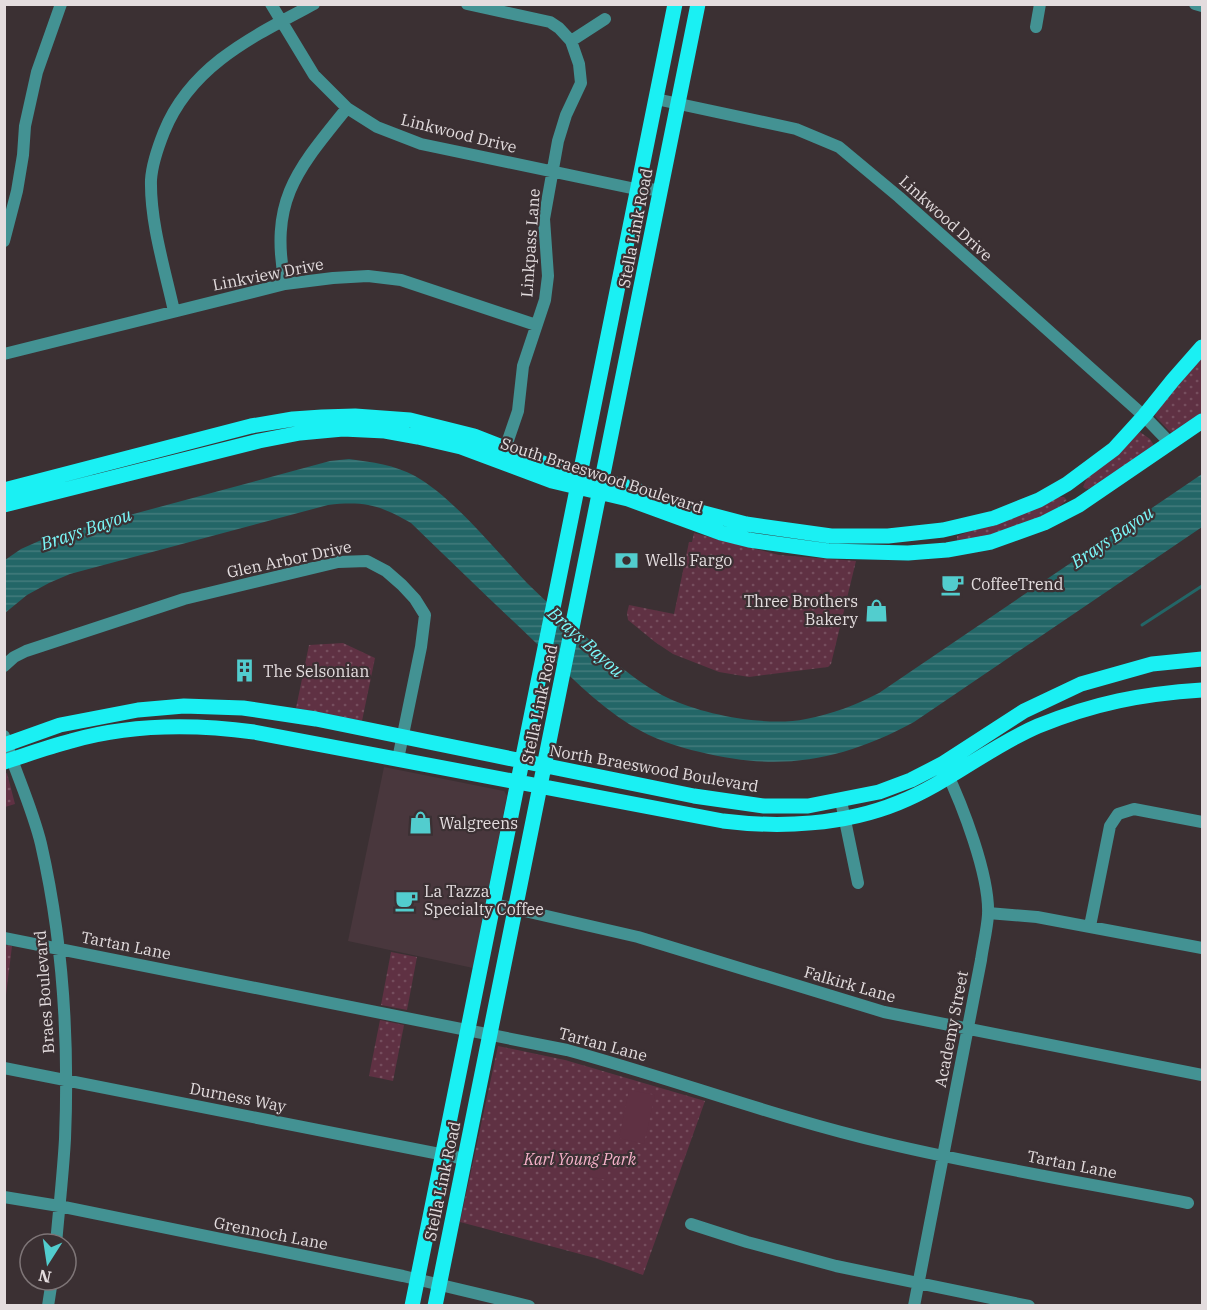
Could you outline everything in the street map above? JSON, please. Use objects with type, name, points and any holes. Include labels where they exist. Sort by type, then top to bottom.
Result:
[{"type":"main road","name":"Stella Link Road","points":[[412,1305],[675,4]]},
{"type":"main road","name":"Stella Link Road","points":[[435,1305],[698,4]]},
{"type":"main road","points":[[620,279],[642,284]]},
{"type":"main road","name":"South Braeswood Boulevard","points":[[803,541],[831,536],[888,536],[943,530],[994,518],[1018,509],[1067,484],[1114,449],[1203,347]]},
{"type":"main road","name":"South Braeswood Boulevard","points":[[4,490],[251,426],[293,419],[355,416],[410,420],[465,433],[579,482]]},
{"type":"main road","name":"South Braeswood Boulevard","points":[[4,505],[259,441],[300,433],[343,429],[385,431],[450,444],[552,481],[579,482],[601,487],[628,500],[682,513],[746,524],[803,541],[866,553],[908,553],[947,550],[991,542],[1023,532],[1079,505],[1203,421]]},
{"type":"main road","points":[[1067,484],[1079,505]]},
{"type":"main road","points":[[943,530],[947,550]]},
{"type":"main road","name":"North Braeswood Boulevard","points":[[9,761],[72,740],[106,734],[169,726],[216,727],[255,732],[690,816],[772,826],[846,818],[898,803],[1024,711],[1098,679],[1152,664],[1203,659]]},
{"type":"main road","points":[[1098,679],[1103,703]]},
{"type":"main road","name":"North Braeswood Boulevard","points":[[5,741],[60,725],[138,710],[209,706],[276,711],[694,796],[786,807],[841,801],[879,792],[946,770],[1028,731],[1103,703],[1203,690]]},
{"type":"main road","points":[[158,708],[169,726]]},
{"type":"main road","points":[[690,816],[694,796]]},
{"type":"street","points":[[4,241],[17,191],[25,126],[37,72],[60,4]]},
{"type":"street","name":"Linkwood Drive","points":[[271,4],[314,75],[348,108],[377,127],[406,140],[638,189],[661,190]]},
{"type":"street","points":[[174,311],[152,204],[155,159],[168,121],[194,83],[227,53],[314,4]]},
{"type":"street","points":[[467,4],[550,22],[560,28],[571,41],[605,19]]},
{"type":"street","points":[[1036,27],[1040,4]]},
{"type":"street","points":[[1195,4],[1203,6]]},
{"type":"street","name":"Linkpass Lane","points":[[505,449],[518,411],[522,366],[544,300],[548,276],[544,219],[552,172],[562,128],[581,83],[579,64],[571,41]]},
{"type":"street","name":"Linkwood Drive","points":[[656,99],[796,129],[839,147],[898,197],[1144,417],[1170,443]]},
{"type":"street","points":[[285,284],[281,264],[281,228],[287,196],[304,164],[348,108]]},
{"type":"street","name":"Linkview Drive","points":[[4,354],[285,284],[333,278],[385,278],[428,288],[536,325]]},
{"type":"street","name":"Glen Arbor Drive","points":[[4,666],[14,657],[26,651],[184,599],[338,562],[367,561],[386,571],[402,585],[415,599],[424,615],[421,647],[398,759]]},
{"type":"street","name":"Braes Boulevard","points":[[5,741],[9,761],[40,841],[53,899],[66,1026],[65,1141],[57,1232]]},
{"type":"street","name":"Academy Street","points":[[914,1305],[981,960],[988,912],[981,866],[946,770]]},
{"type":"street","points":[[841,801],[858,883]]},
{"type":"street","points":[[1090,926],[1110,826],[1118,814],[1134,809],[1203,822]]},
{"type":"street","name":"Falkirk Lane","points":[[494,904],[638,937],[885,1012],[1203,1076]]},
{"type":"street","points":[[988,912],[1037,917],[1203,948]]},
{"type":"street","name":"Tartan Lane","points":[[4,938],[567,1050],[634,1068],[808,1123],[885,1143],[1188,1203]]},
{"type":"street","name":"Durness Way","points":[[4,1068],[465,1159]]},
{"type":"street","name":"Grennoch Lane","points":[[4,1197],[59,1206],[418,1279],[529,1305]]},
{"type":"street","points":[[691,1224],[836,1266],[1029,1305]]},
{"type":"shaded area","points":[[384,767],[504,791],[507,796],[473,968],[348,941]]},
{"type":"green space","points":[[1202,355],[1202,416],[1173,435],[1155,416],[1156,413]]},
{"type":"green space","points":[[1140,432],[1150,439],[1155,447],[1094,487],[1086,489],[1083,487],[1087,478]]},
{"type":"green space","points":[[1056,497],[1064,497],[1067,500],[1048,515],[967,543],[957,541],[957,536],[1016,515]]},
{"type":"green space","points":[[694,533],[779,555],[856,561],[831,664],[828,667],[749,677],[719,672],[673,654],[628,620],[629,605],[674,614],[689,542],[692,542]]},
{"type":"green space","points":[[343,643],[375,658],[362,721],[296,708],[309,645]]},
{"type":"green space","points":[[7,773],[15,804],[5,807],[5,774]]},
{"type":"green space","points":[[4,945],[12,946],[5,1003]]},
{"type":"green space","points":[[391,952],[417,957],[407,1010],[381,1005]]},
{"type":"green space","points":[[380,1020],[404,1025],[393,1081],[369,1076]]},
{"type":"green space","name":"Karl Young Park","points":[[498,1046],[565,1060],[705,1101],[643,1275],[595,1258],[460,1222]]},
{"type":"green space","points":[[629,1090],[655,1095],[644,1144],[619,1138]]},
{"type":"green space","points":[[592,1154],[611,1158],[606,1180],[588,1176]]},
{"type":"water","name":"Brays Bayou","points":[[349,459],[399,469],[430,486],[474,525],[544,600],[607,656],[655,691],[699,710],[755,720],[790,721],[816,717],[844,709],[879,693],[1202,474],[1202,527],[914,722],[861,746],[836,754],[784,762],[729,758],[682,748],[632,726],[582,687],[411,523],[381,508],[362,504],[328,505],[70,574],[27,595],[5,613],[5,560],[21,549],[48,537],[330,461]]},
{"type":"waterway","points":[[1142,625],[1202,586]]},
{"type":"place","name":"Wells Fargo","points":[[627,560]]},
{"type":"place","name":"CoffeeTrend","points":[[953,584]]},
{"type":"place","name":"Three Brothers Bakery","points":[[876,610]]},
{"type":"place","name":"The Selsonian","points":[[245,671]]},
{"type":"place","name":"Walgreens","points":[[421,823]]},
{"type":"place","name":"La Tazza Specialty Coffee","points":[[406,900]]}]
